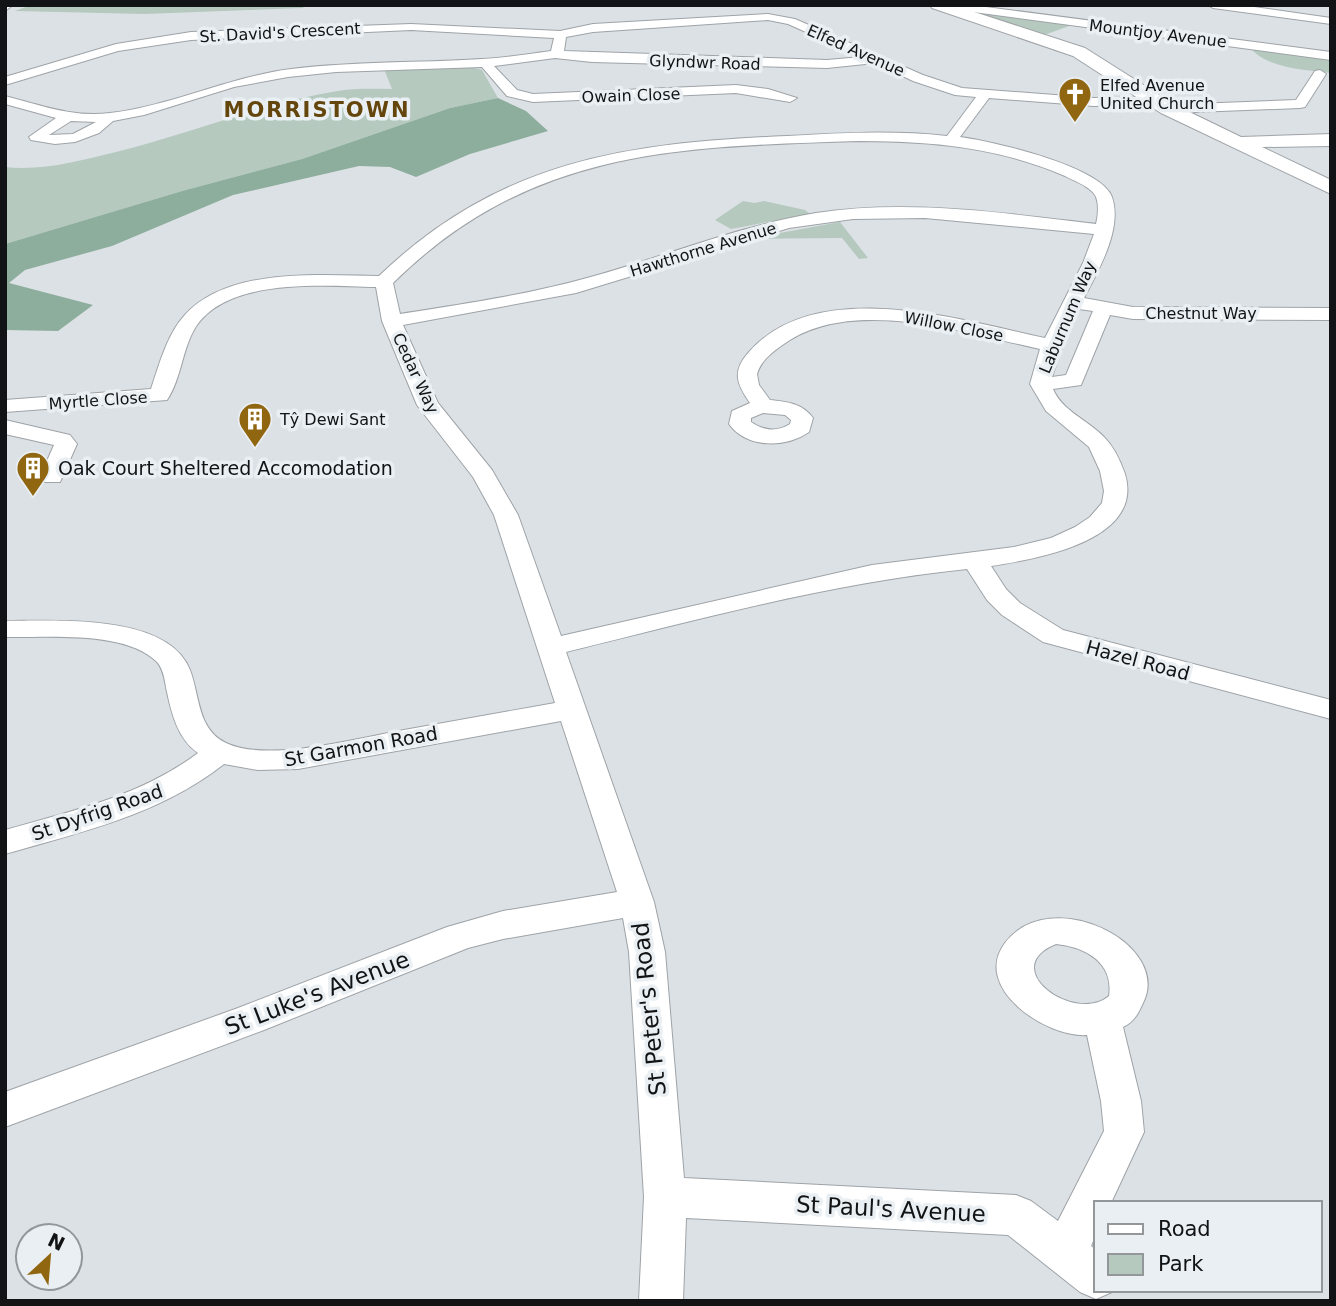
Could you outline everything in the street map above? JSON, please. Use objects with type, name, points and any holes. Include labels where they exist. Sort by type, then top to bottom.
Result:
[{"type":"main road","points":[[940,7],[1045,40],[1090,58],[1159,105],[1331,188]]},
{"type":"main road","points":[[1238,141],[1331,140]]},
{"type":"street","points":[[1213,5],[1331,21]]},
{"type":"street","name":"Mountjoy Avenue","points":[[940,7],[966,8],[1331,55]]},
{"type":"street","points":[[1045,40],[1092,24],[1116,12]]},
{"type":"street","name":"Elfed Avenue","points":[[560,35],[593,28],[772,14],[944,87],[984,95],[1094,102],[1159,105],[1300,104],[1325,74]]},
{"type":"street","name":"St. David's Crescent","points":[[5,81],[116,48],[191,36],[411,27],[560,35]]},
{"type":"street","points":[[555,54],[559,50],[560,35]]},
{"type":"street","points":[[1241,44],[1264,60]]},
{"type":"street","name":"St. David's Crescent","points":[[5,100],[68,117],[108,118],[139,112],[232,84],[288,73],[336,68],[485,64],[555,54]]},
{"type":"street","name":"Glyndwr Road","points":[[555,54],[615,59],[814,64],[876,60]]},
{"type":"street","points":[[536,55],[542,62],[558,64],[615,59]]},
{"type":"street","name":"Owain Close","points":[[485,64],[517,95],[546,99],[722,89],[765,91],[790,99]]},
{"type":"street","points":[[1303,71],[1325,74]]},
{"type":"street","points":[[384,282],[458,222],[497,198],[528,183],[587,163],[667,149],[753,141],[872,136],[951,140],[984,95]]},
{"type":"street","points":[[588,96],[606,111]]},
{"type":"street","points":[[68,117],[36,137],[70,139],[97,128],[108,118]]},
{"type":"street","name":"Laburnum Way","points":[[951,140],[1032,157],[1087,182],[1096,188],[1105,200],[1103,230],[1053,346],[1040,384],[1050,403],[1102,444],[1108,454],[1114,480],[1115,502],[1108,514],[1079,535],[1024,552],[975,561]]},
{"type":"street","name":"Hawthorne Avenue","points":[[391,321],[561,291],[765,228],[818,218],[932,214],[993,217],[1103,230]]},
{"type":"street","name":"Myrtle Close","points":[[5,406],[159,395],[191,320],[219,300],[241,291],[285,281],[384,282]]},
{"type":"street","name":"Cedar Way","points":[[384,282],[391,321],[428,405],[484,475],[501,505],[551,648]]},
{"type":"street","name":"Chestnut Way","points":[[1073,302],[1133,313],[1331,314]]},
{"type":"street","points":[[1040,384],[1074,381],[1102,309]]},
{"type":"street","name":"Willow Close","points":[[763,406],[746,384],[745,375],[750,362],[776,336],[827,319],[881,314],[909,316],[1053,346]]},
{"type":"street","points":[[5,427],[62,440],[66,444],[52,477]]},
{"type":"street","points":[[551,648],[872,573],[975,561]]},
{"type":"street","name":"Hazel Road","points":[[975,561],[996,594],[1011,609],[1053,636],[1331,710]]},
{"type":"street","name":"St Garmon Road","points":[[5,629],[96,632],[122,636],[161,650],[175,666],[188,720],[198,737],[220,752],[262,761],[298,759],[572,709]]},
{"type":"street","name":"St Peter's Road","points":[[551,648],[637,902],[647,952],[665,1197],[661,1301]]},
{"type":"street","name":"St Dyfrig Road","points":[[5,842],[143,800],[192,774],[220,752]]},
{"type":"street","name":"St Luke's Avenue","points":[[5,1110],[251,1019],[460,937],[503,925],[637,902]]},
{"type":"street","points":[[1102,1019],[1121,1101],[1124,1132],[1102,1201]]},
{"type":"street","name":"St Paul's Avenue","points":[[665,1197],[1016,1215],[1081,1265]]},
{"type":"street","points":[[1081,1265],[1094,1225]]},
{"type":"green space","points":[[31,5],[305,5],[303,8],[145,14],[15,11]]},
{"type":"green space","points":[[956,8],[1075,24],[1044,35]]},
{"type":"green space","points":[[1250,47],[1331,57],[1331,73],[1275,64],[1265,60]]},
{"type":"green space","points":[[384,69],[482,70],[498,98],[450,108],[302,159],[182,191],[5,244],[5,167],[47,166],[88,159],[310,96],[352,89],[392,89]]},
{"type":"green space","points":[[498,98],[526,111],[548,131],[470,154],[416,177],[390,167],[359,166],[233,195],[112,246],[25,270],[9,283],[93,305],[58,331],[5,330],[5,244],[182,191],[302,159],[450,108]]},
{"type":"green space","points":[[743,201],[764,201],[805,210],[810,214],[731,229],[715,220]]},
{"type":"green space","points":[[840,222],[868,258],[859,259],[842,238],[747,239]]},
{"type":"place","name":"Elfed Avenue United Church","points":[[1075,124]]},
{"type":"place","name":"Tŷ Dewi Sant","points":[[255,449]]},
{"type":"place","name":"Oak Court Sheltered Accomodation","points":[[33,498]]},
{"type":"district","name":"MORRISTOWN","points":[[317,110]]}]
